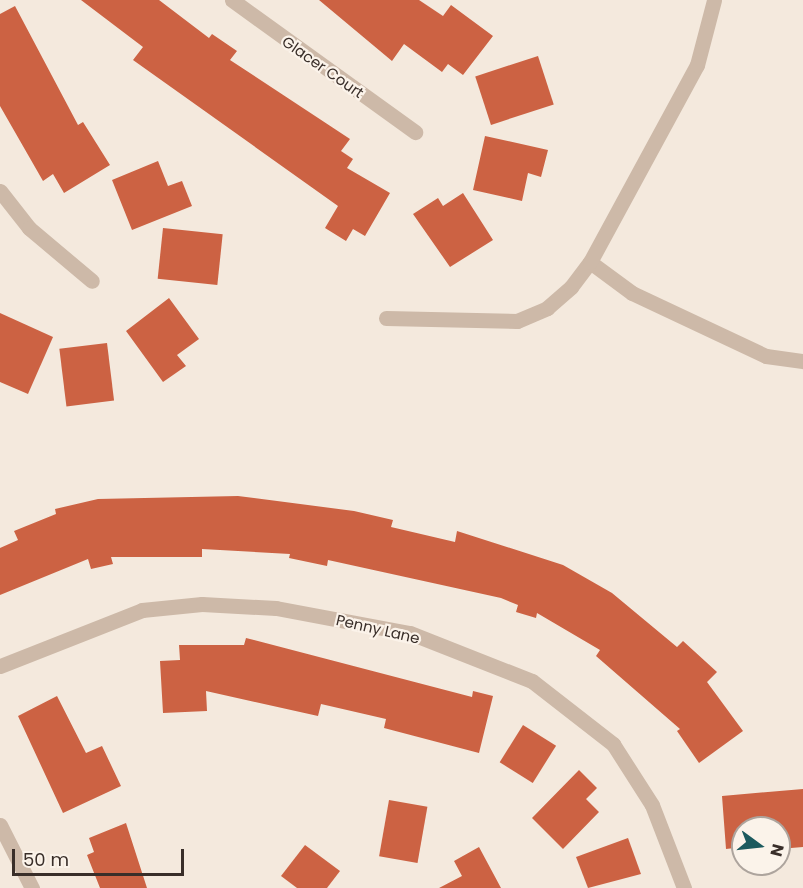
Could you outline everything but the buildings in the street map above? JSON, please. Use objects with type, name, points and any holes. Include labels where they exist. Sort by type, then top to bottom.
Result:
[{"type":"street","name":"Glacer Court","points":[[232,0],[415,132]]},
{"type":"street","points":[[386,318],[517,321],[547,308],[590,262],[697,65],[714,0]]},
{"type":"street","points":[[0,191],[29,228],[92,281]]},
{"type":"street","points":[[590,262],[632,293],[766,356],[803,361]]},
{"type":"street","name":"Penny Lane","points":[[0,666],[142,610],[202,604],[276,608],[410,633],[532,681],[613,744],[652,805],[684,888]]},
{"type":"street","points":[[0,825],[32,888]]}]
